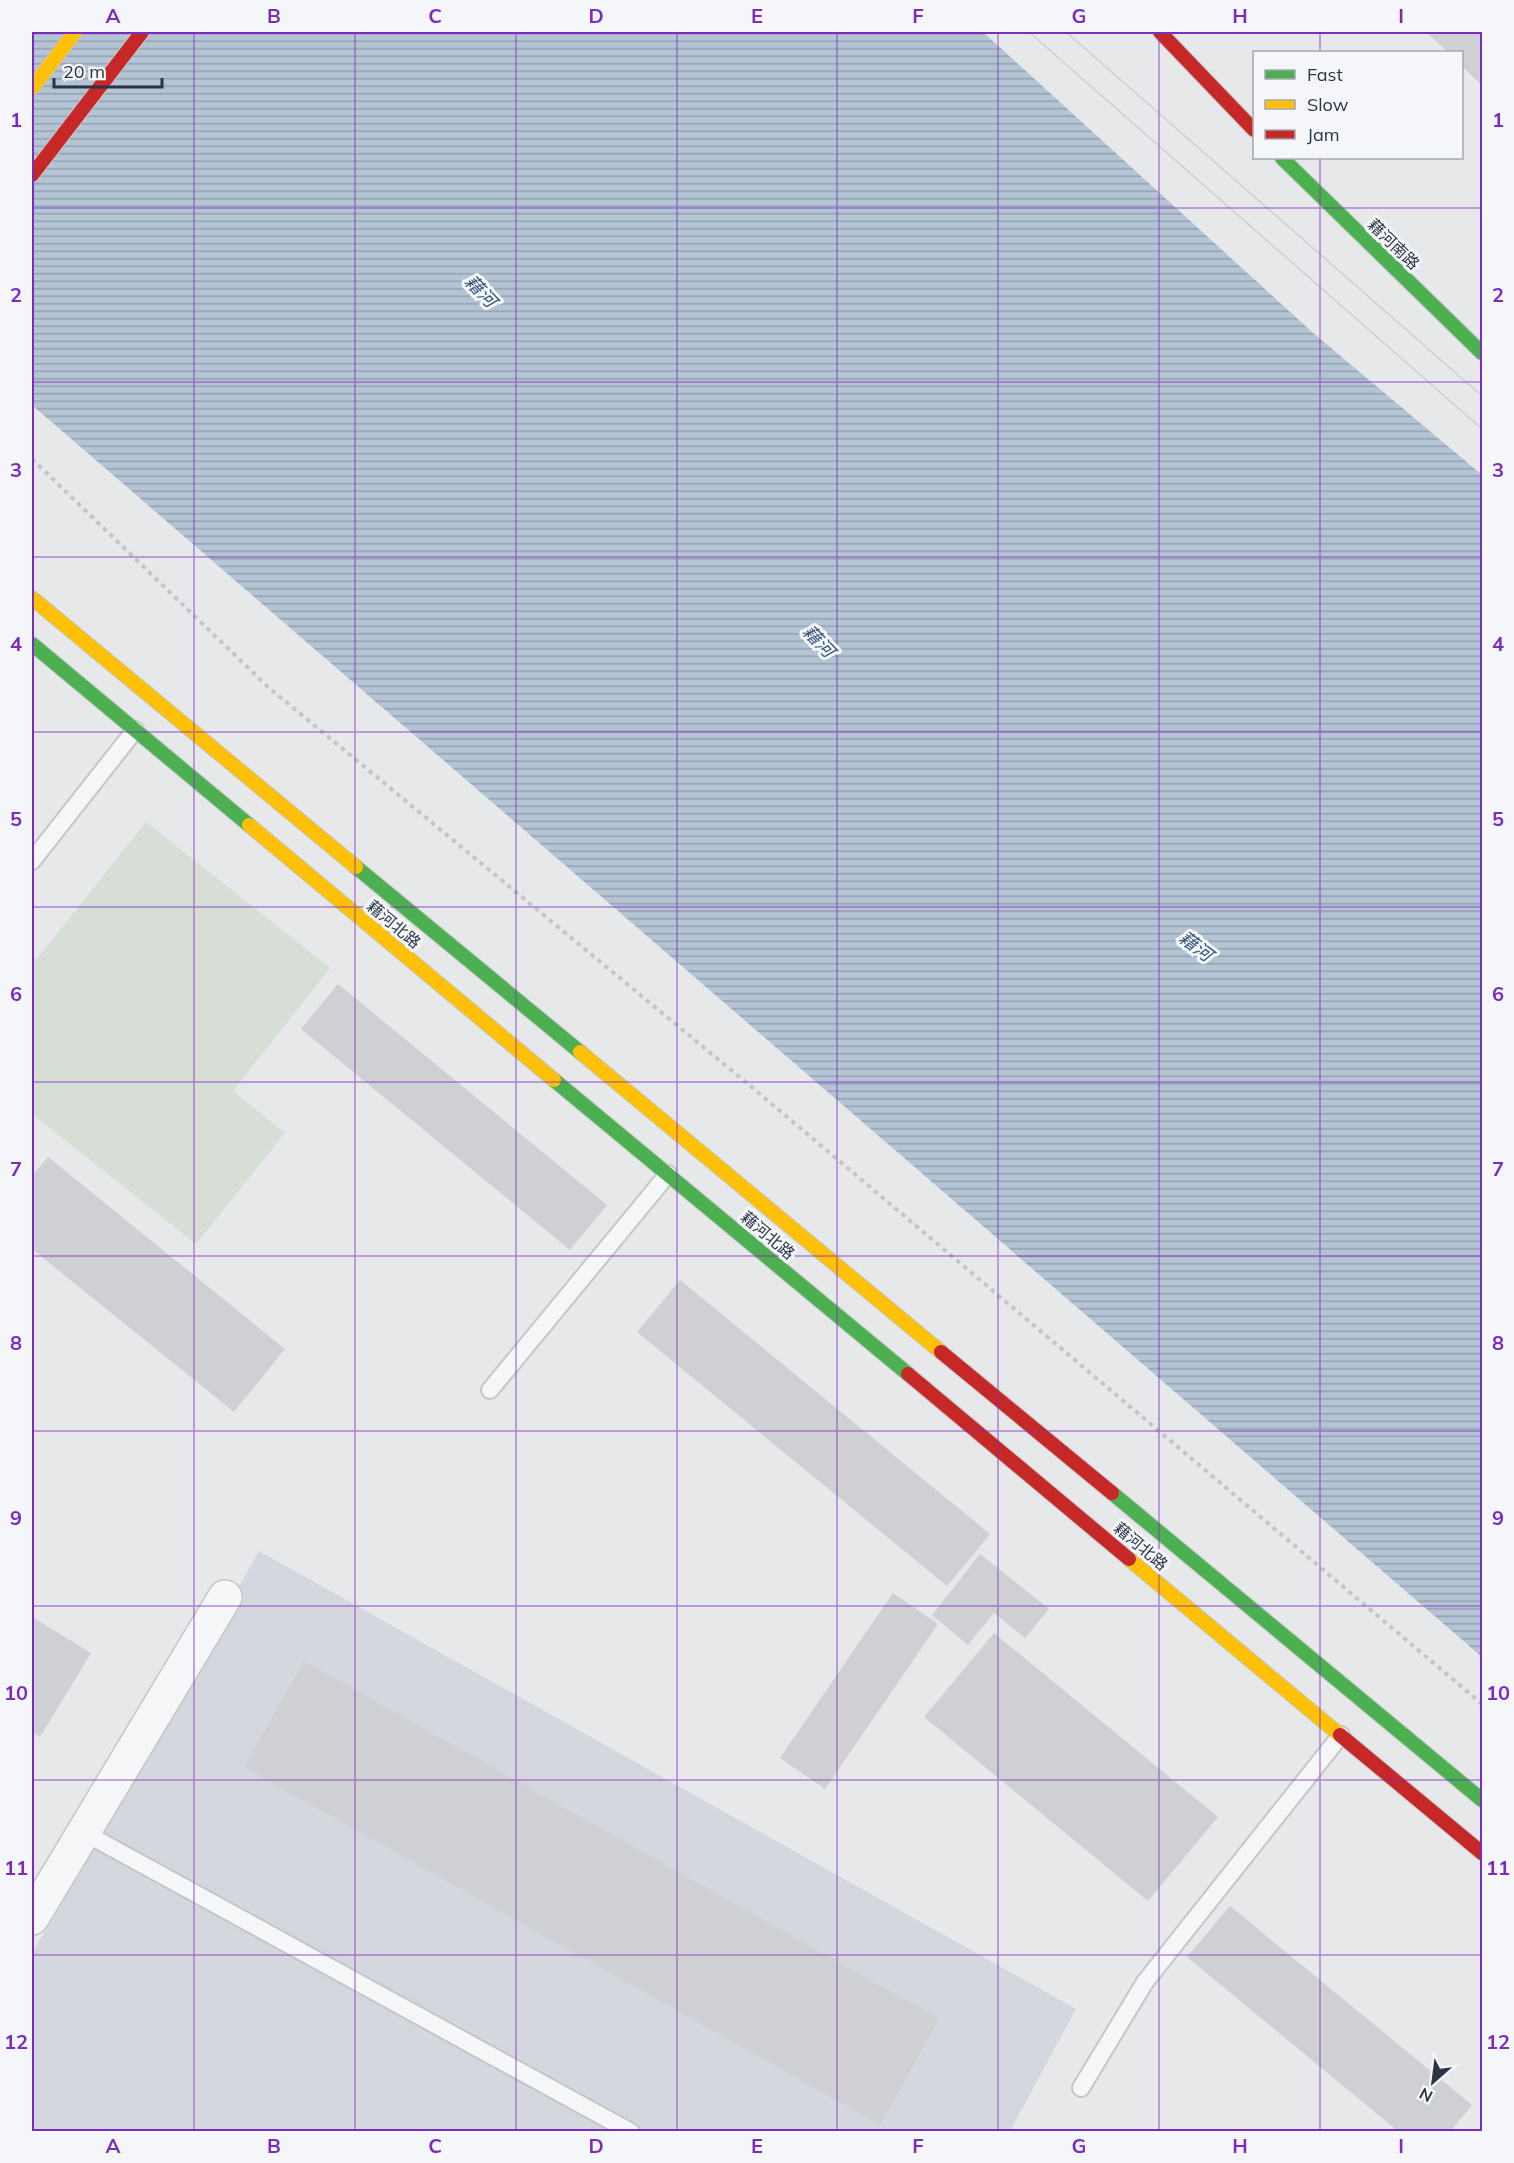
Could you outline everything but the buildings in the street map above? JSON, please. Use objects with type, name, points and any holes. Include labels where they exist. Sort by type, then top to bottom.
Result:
[{"type":"main road","points":[[32,88],[75,32]]},
{"type":"main road","points":[[32,175],[142,32]]},
{"type":"main road","points":[[1161,33],[1253,128]]},
{"type":"main road","points":[[1224,79],[1253,127]]},
{"type":"main road","name":"藉河南路","points":[[1283,159],[1482,353]]},
{"type":"main road","name":"藉河北路","points":[[32,598],[1482,1800]]},
{"type":"main road","name":"藉河北路","points":[[32,644],[1482,1853]]},
{"type":"street","points":[[32,1918],[225,1597]]},
{"type":"lane","points":[[32,861],[135,730]]},
{"type":"lane","points":[[490,1390],[668,1174]]},
{"type":"lane","points":[[1081,2088],[1145,1982],[1341,1735]]},
{"type":"lane","points":[[84,1832],[631,2132]]},
{"type":"path","points":[[32,459],[268,687],[773,1104],[1482,1704]]},
{"type":"shaded area","points":[[146,822],[330,968],[233,1091],[285,1133],[196,1244],[32,1114],[32,965]]},
{"type":"shaded area","points":[[259,1551],[1076,2009],[1010,2131],[32,2132],[32,1954]]},
{"type":"water","name":"藉河","points":[[32,32],[983,32],[1312,332],[1482,475],[1482,1657],[32,405]]},
{"type":"tram line","points":[[1029,32],[1482,429]]},
{"type":"tram line","points":[[1066,32],[1482,396]]},
{"type":"traffic: fast","points":[[1283,159],[1482,353]]},
{"type":"traffic: fast","points":[[32,644],[249,825]]},
{"type":"traffic: fast","points":[[356,867],[580,1052]]},
{"type":"traffic: fast","points":[[554,1080],[908,1374]]},
{"type":"traffic: fast","points":[[1112,1493],[1482,1800]]},
{"type":"traffic: slow","points":[[32,88],[75,32]]},
{"type":"traffic: slow","points":[[32,598],[356,867]]},
{"type":"traffic: slow","points":[[249,825],[554,1080]]},
{"type":"traffic: slow","points":[[580,1052],[941,1352]]},
{"type":"traffic: slow","points":[[1129,1559],[1340,1735]]},
{"type":"traffic: jam","points":[[32,175],[142,32]]},
{"type":"traffic: jam","points":[[1160,32],[1253,129]]},
{"type":"traffic: jam","points":[[941,1352],[1112,1493]]},
{"type":"traffic: jam","points":[[908,1374],[1129,1559]]},
{"type":"traffic: jam","points":[[1340,1735],[1482,1853]]}]
